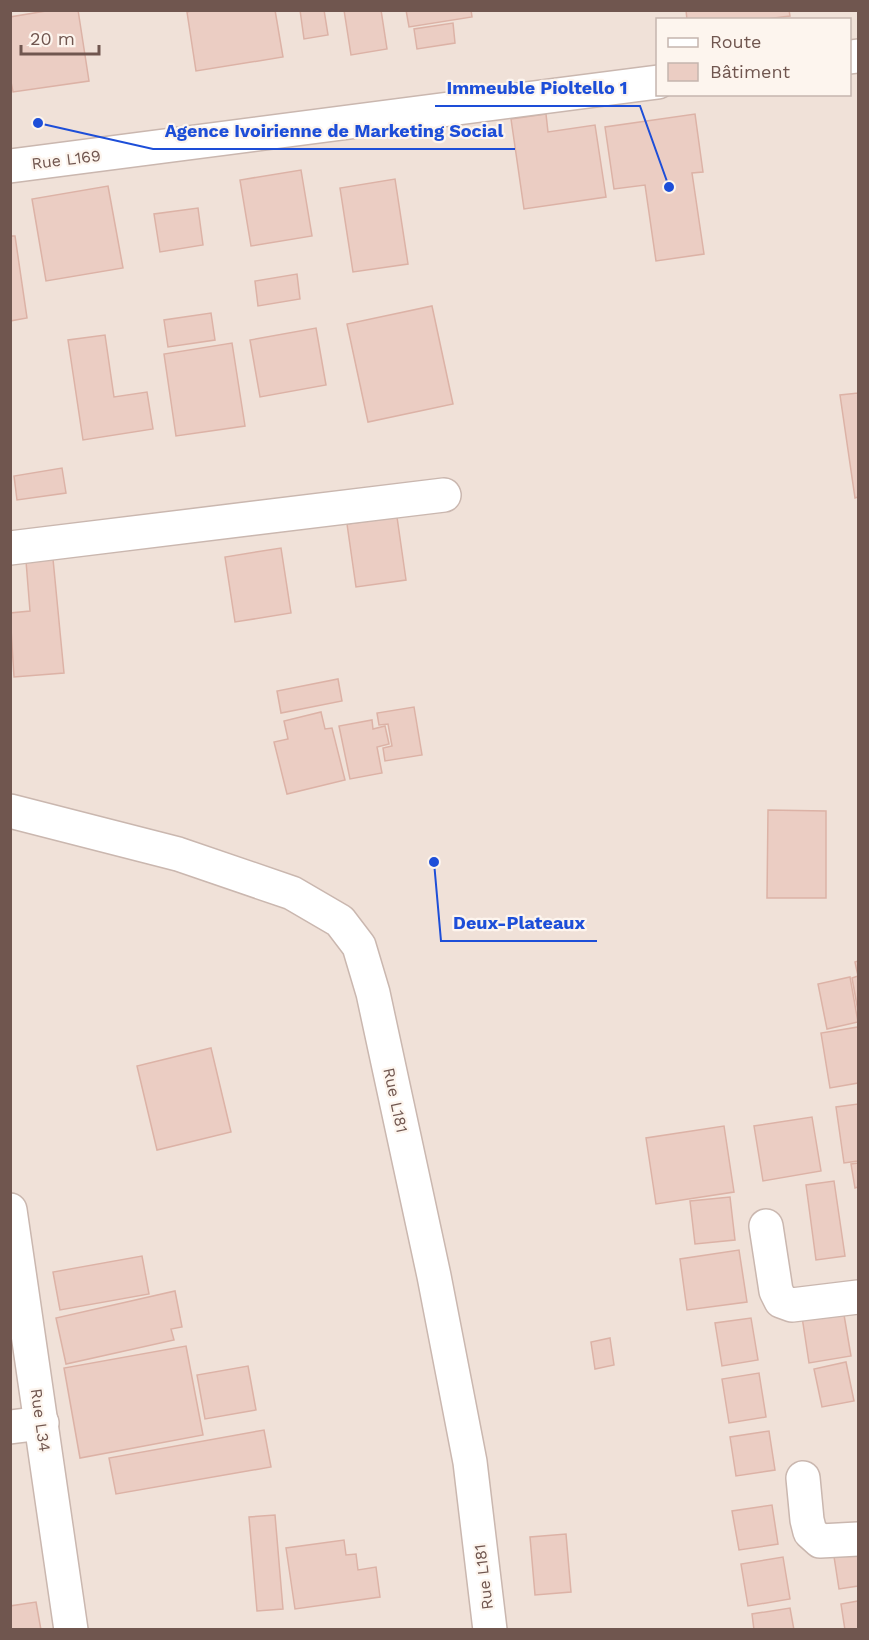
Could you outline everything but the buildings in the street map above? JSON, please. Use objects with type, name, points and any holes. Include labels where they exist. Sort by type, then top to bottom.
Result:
[{"type":"street","name":"Rue L169","points":[[10,166],[656,82]]},
{"type":"street","points":[[10,548],[444,495]]},
{"type":"street","name":"Rue L181","points":[[10,811],[178,854],[292,894],[340,921],[358,946],[373,993],[434,1276],[470,1462],[490,1629]]},
{"type":"street","name":"Rue L34","points":[[10,1210],[26,1425],[71,1629]]},
{"type":"street","points":[[766,1226],[776,1291],[781,1302],[792,1305],[858,1297]]},
{"type":"street","points":[[803,1478],[810,1532],[820,1541],[858,1539]]},
{"type":"shaded area","points":[[11,11],[858,11],[858,1629],[11,1629]]},
{"type":"place","name":"Agence Ivoirienne de Marketing Social","points":[[38,123]]},
{"type":"place","name":"Immeuble Pioltello 1","points":[[669,187]]},
{"type":"place","name":"Deux-Plateaux","points":[[434,862]]}]
